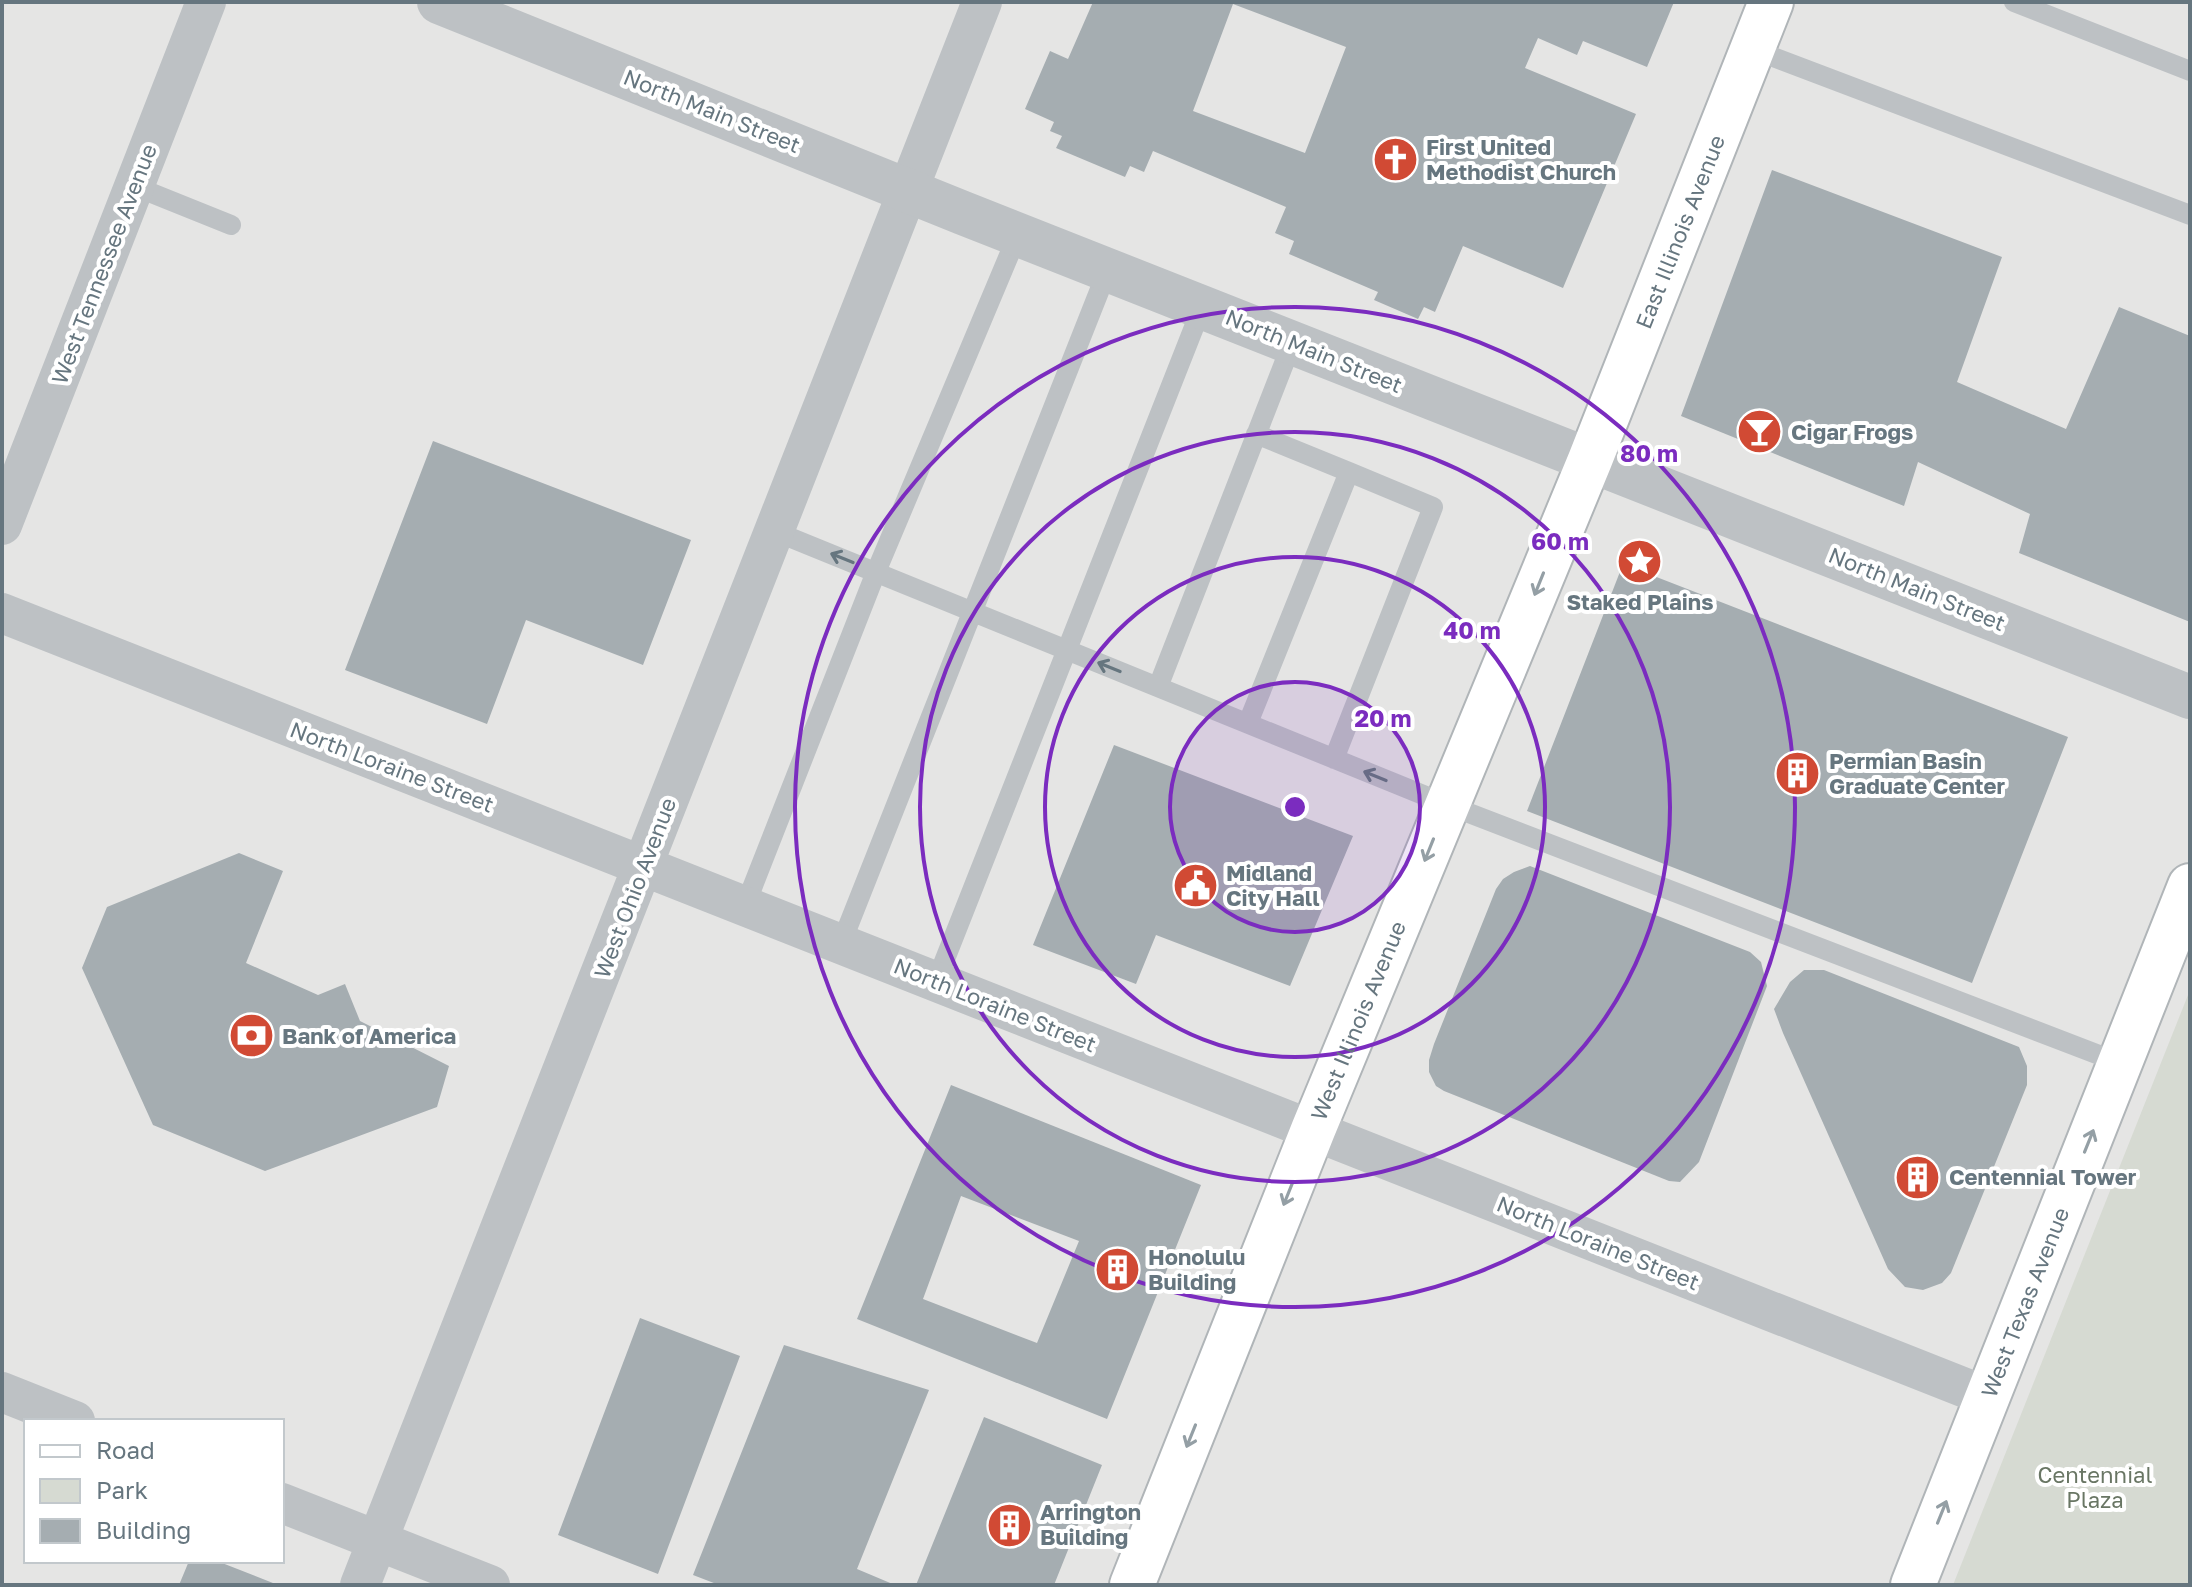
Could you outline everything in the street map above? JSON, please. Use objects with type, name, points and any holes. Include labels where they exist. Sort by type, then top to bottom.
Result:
[{"type":"main road","name":"East Illinois Avenue","points":[[1590,460],[1771,2]]},
{"type":"main road","name":"West Illinois Avenue","points":[[1132,1585],[1313,1130],[1590,460]]},
{"type":"main road","name":"West Texas Avenue","points":[[1913,1585],[2190,886]]},
{"type":"street","name":"West Tennessee Avenue","points":[[2,525],[206,2]]},
{"type":"street","name":"North Main Street","points":[[439,2],[2190,697]]},
{"type":"street","name":"West Ohio Avenue","points":[[360,1585],[982,2]]},
{"type":"street","name":"North Loraine Street","points":[[2,613],[1988,1397]]},
{"type":"street","points":[[2,1392],[70,1419]]},
{"type":"street","points":[[284,1504],[490,1585]]},
{"type":"lane","points":[[2014,2],[2190,71]]},
{"type":"lane","points":[[1752,49],[2190,215]]},
{"type":"lane","points":[[134,186],[231,225]]},
{"type":"lane","points":[[745,906],[876,572],[1018,234]]},
{"type":"lane","points":[[841,944],[1108,269]]},
{"type":"lane","points":[[936,982],[1202,307]]},
{"type":"lane","points":[[1158,687],[1292,343]]},
{"type":"lane","points":[[1256,434],[1433,507],[1334,759]]},
{"type":"lane","points":[[1248,723],[1349,472]]},
{"type":"lane","points":[[774,531],[1448,805],[2120,1063]]},
{"type":"shaded area","points":[[2,2],[2190,2],[2190,1585],[2,1585]]},
{"type":"green space","name":"Centennial Plaza","points":[[2190,990],[2190,1585],[1953,1585]]},
{"type":"building","name":"First United Methodist Church","points":[[1093,2],[1674,2],[1647,67],[1583,41],[1577,55],[1538,38],[1525,68],[1636,114],[1563,288],[1463,246],[1435,312],[1424,307],[1418,319],[1374,300],[1378,292],[1289,254],[1294,241],[1275,233],[1286,207],[1153,151],[1144,172],[1130,166],[1125,177],[1056,148],[1062,136],[1050,131],[1054,122],[1025,109],[1050,51],[1068,59]],"holes":[[[1233,4],[1346,47],[1305,153],[1193,111]]]},
{"type":"building","points":[[1772,170],[2002,257],[1957,382],[2066,429],[2119,307],[2190,336],[2190,622],[2019,553],[2030,514],[1918,462],[1904,506],[1681,416]]},
{"type":"building","points":[[433,441],[691,540],[643,665],[526,620],[487,724],[345,670]]},
{"type":"building","name":"Permian Basin Graduate Center","points":[[1623,564],[2068,737],[1972,983],[1527,811]]},
{"type":"building","name":"Midland City Hall","points":[[1114,745],[1353,836],[1290,986],[1156,935],[1136,984],[1033,945]]},
{"type":"building","points":[[239,853],[283,871],[246,963],[318,995],[345,984],[360,1021],[449,1066],[437,1107],[265,1171],[153,1125],[82,968],[107,907]]},
{"type":"building","points":[[1530,866],[1750,952],[1761,962],[1767,986],[1699,1162],[1680,1182],[1669,1181],[1444,1091],[1436,1086],[1429,1072],[1434,1044],[1496,889],[1503,879]]},
{"type":"building","name":"Centennial Tower","points":[[1804,970],[1824,970],[2019,1047],[2027,1066],[2027,1085],[1951,1273],[1942,1283],[1923,1290],[1905,1287],[1888,1269],[1783,1033],[1774,1009],[1790,982]]},
{"type":"building","name":"Honolulu Building","points":[[951,1085],[1201,1185],[1107,1419],[857,1319]],"holes":[[[961,1196],[1079,1241],[1037,1343],[923,1299]]]},
{"type":"building","points":[[640,1318],[740,1356],[658,1574],[558,1535]]},
{"type":"building","points":[[784,1345],[929,1390],[857,1569],[895,1585],[719,1585],[693,1575]]},
{"type":"building","name":"Arrington Building","points":[[984,1417],[1102,1465],[1054,1585],[916,1585]]},
{"type":"building","points":[[188,1563],[222,1563],[278,1585],[179,1585]]},
{"type":"place","name":"First United Methodist Church","points":[[1395,160]]},
{"type":"place","name":"Cigar Frogs","points":[[1760,432]]},
{"type":"place","name":"Staked Plains","points":[[1640,561]]},
{"type":"place","name":"Permian Basin Graduate Center","points":[[1798,774]]},
{"type":"place","name":"Midland City Hall","points":[[1195,886]]},
{"type":"place","name":"Bank of America","points":[[251,1036]]},
{"type":"place","name":"Centennial Tower","points":[[1918,1177]]},
{"type":"place","name":"Honolulu Building","points":[[1117,1270]]},
{"type":"place","name":"Arrington Building","points":[[1009,1525]]}]
